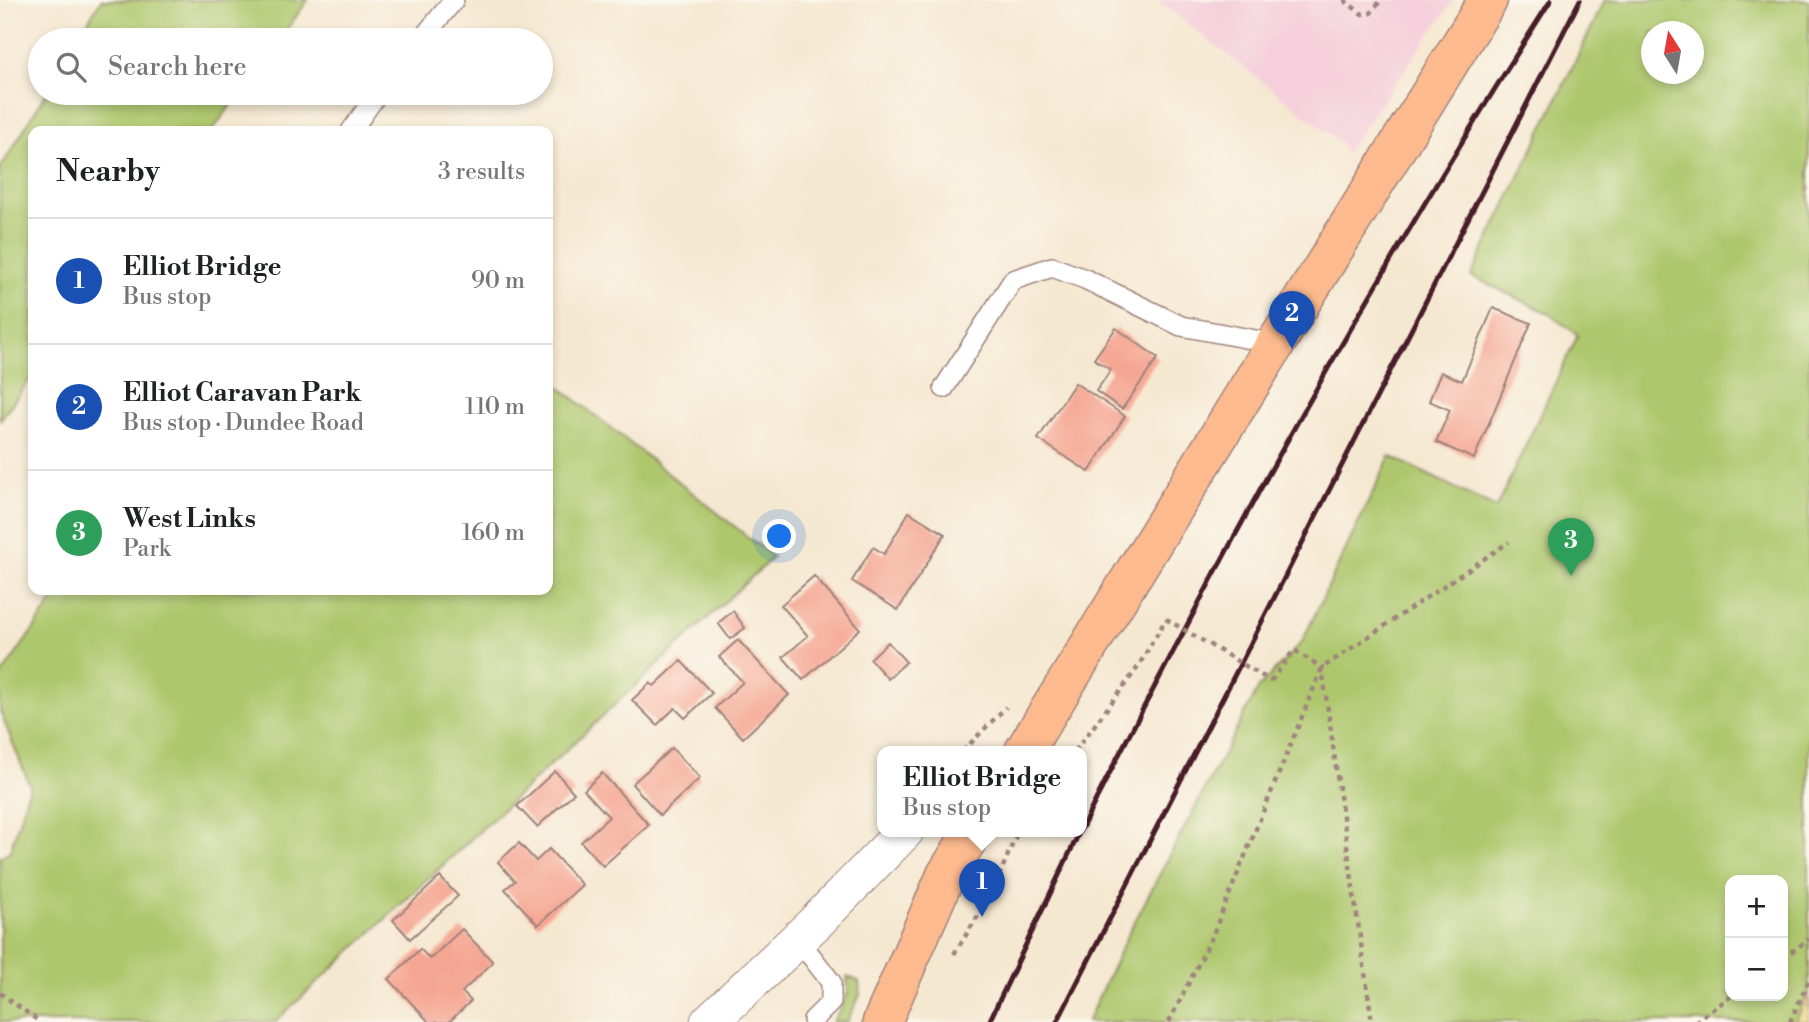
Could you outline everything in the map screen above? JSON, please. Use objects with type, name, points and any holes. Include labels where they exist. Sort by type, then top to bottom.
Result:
[{"type":"main road","points":[[1027,746],[1488,0]]},
{"type":"main road","points":[[882,1022],[946,875],[969,837]]},
{"type":"street","points":[[709,1022],[798,939],[899,837]]},
{"type":"lane","points":[[431,28],[454,0]]},
{"type":"lane","points":[[355,126],[370,105]]},
{"type":"lane","points":[[944,388],[1013,280],[1052,267],[1085,279],[1181,326],[1277,344]]},
{"type":"lane","points":[[798,939],[831,982],[831,1002],[813,1020]]},
{"type":"path","points":[[1344,0],[1362,14],[1371,13],[1381,0]]},
{"type":"path","points":[[1170,1022],[1211,939],[1322,668],[1509,542]]},
{"type":"path","points":[[1079,746],[1136,670],[1166,619],[1271,681],[1294,650],[1322,668],[1372,1022]]},
{"type":"path","points":[[951,959],[991,895],[1015,837]]},
{"type":"path","points":[[1788,954],[1809,939]]},
{"type":"path","points":[[1790,1022],[1809,980]]},
{"type":"path","points":[[0,993],[40,1022]]},
{"type":"path","points":[[1695,1022],[1725,1000]]},
{"type":"shaded area","points":[[1157,0],[1454,0],[1345,154],[1340,142]]},
{"type":"green space","points":[[101,0],[308,0],[288,28],[84,28]]},
{"type":"green space","points":[[1605,0],[1809,0],[1809,1022],[1087,1022],[1126,938],[1259,687],[1302,642],[1390,456],[1496,508],[1578,335],[1548,313],[1471,276]]},
{"type":"green space","points":[[39,105],[231,105],[216,126],[28,126],[28,382],[0,420],[0,169]]},
{"type":"green space","points":[[553,382],[773,557],[275,1022],[0,1022],[0,857],[10,851],[30,786],[0,711],[0,677],[57,595],[553,595]]},
{"type":"green space","points":[[847,977],[859,981],[860,995],[847,1022],[833,1022],[848,994]]},
{"type":"sand","points":[[1809,992],[1809,1022],[1795,1022]]},
{"type":"building","points":[[1493,308],[1531,323],[1474,459],[1436,442],[1450,410],[1429,401],[1441,372],[1462,381]]},
{"type":"building","points":[[1116,328],[1158,358],[1122,409],[1096,391],[1111,370],[1094,359]]},
{"type":"building","points":[[1075,383],[1125,416],[1089,472],[1038,439]]},
{"type":"building","points":[[909,512],[945,534],[898,610],[852,581],[873,547],[884,554]]},
{"type":"building","points":[[814,576],[860,629],[803,680],[783,657],[808,636],[781,605]]},
{"type":"building","points":[[733,611],[745,628],[730,639],[718,623]]},
{"type":"building","points":[[738,640],[789,695],[743,738],[715,708],[743,682],[719,657]]},
{"type":"building","points":[[888,642],[906,662],[888,679],[870,659]]},
{"type":"building","points":[[681,661],[712,693],[685,718],[675,708],[657,725],[632,700],[650,683],[654,686]]},
{"type":"building","points":[[672,748],[700,778],[660,815],[632,784]]},
{"type":"building","points":[[555,771],[574,793],[537,827],[517,806]]},
{"type":"building","points":[[602,773],[649,825],[603,866],[581,842],[609,817],[584,790]]},
{"type":"building","points":[[519,843],[536,861],[549,849],[582,885],[538,925],[505,889],[515,881],[498,862]]},
{"type":"building","points":[[440,877],[458,896],[410,939],[393,920]]},
{"type":"building","points":[[462,929],[493,962],[462,992],[471,1001],[449,1022],[429,1022],[389,979],[420,949],[430,959]]},
{"type":"railway","points":[[1087,818],[1218,567],[1309,402],[1451,159],[1551,0]]},
{"type":"railway","points":[[1057,1022],[1580,0]]},
{"type":"railway","points":[[989,1022],[1077,837]]},
{"type":"place","name":"Elliot Caravan Park","points":[[1292,349]]},
{"type":"place","name":"West Links","points":[[1571,576]]},
{"type":"place","name":"Elliot Bridge","points":[[982,917]]}]
